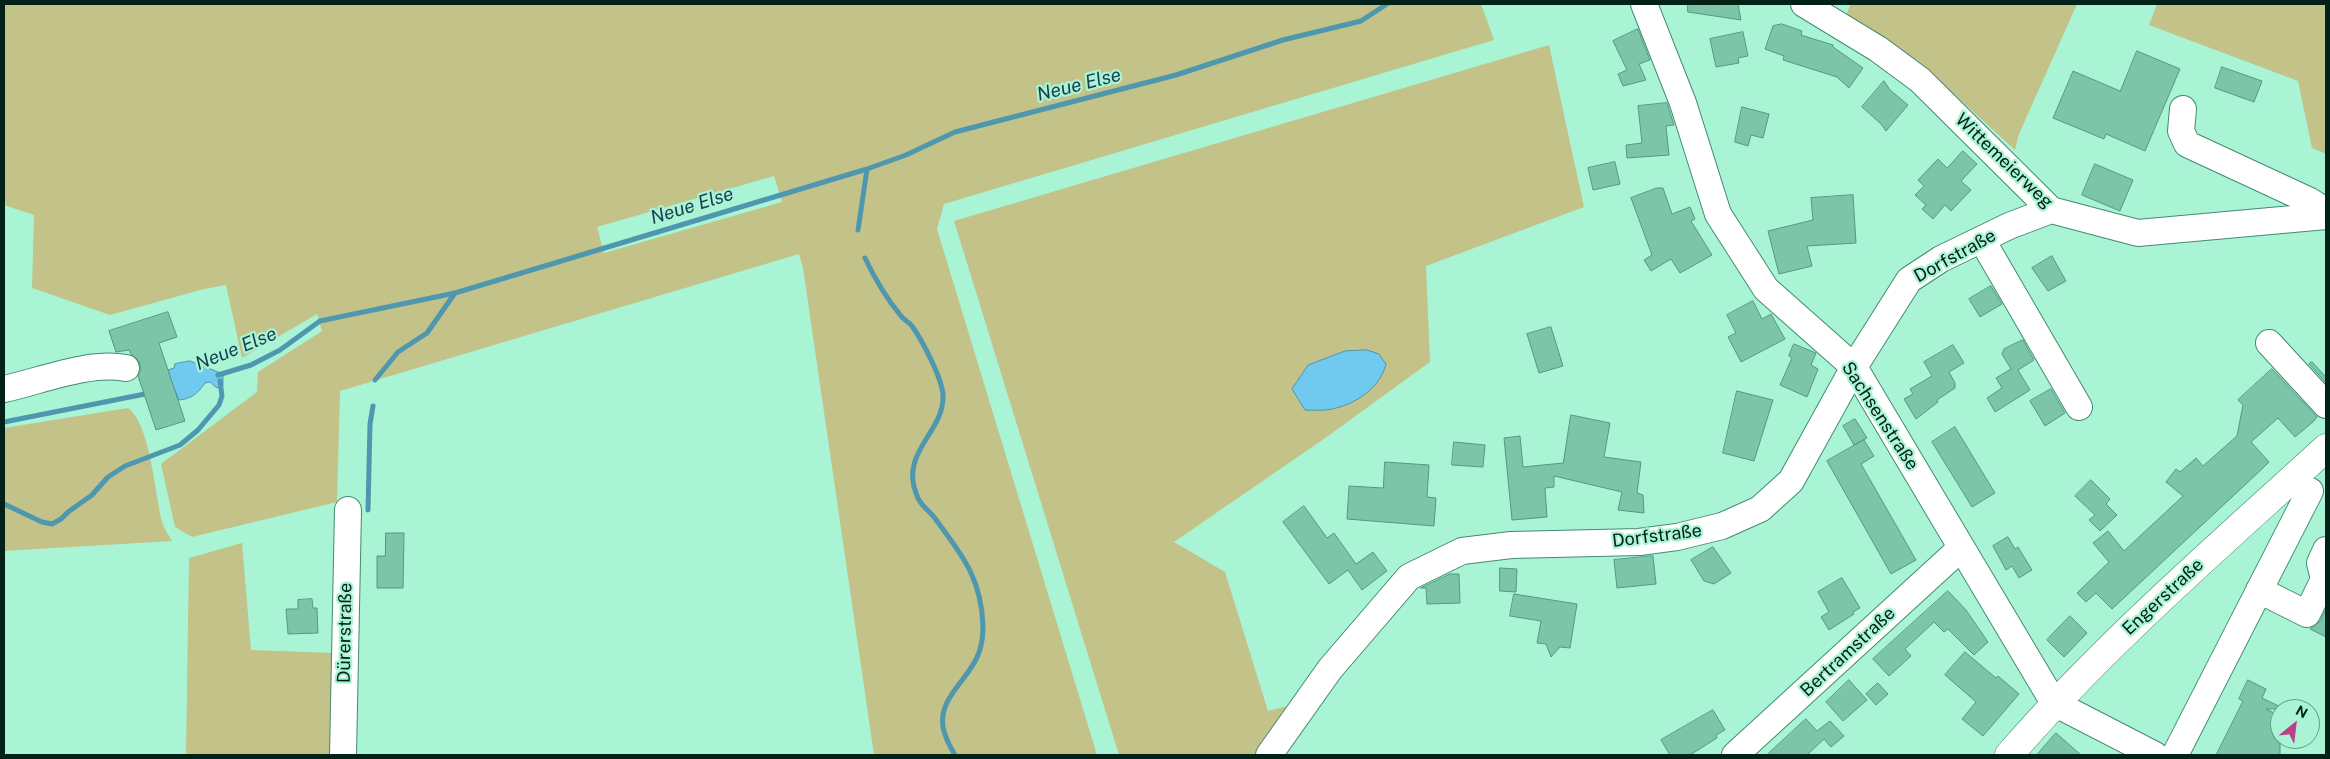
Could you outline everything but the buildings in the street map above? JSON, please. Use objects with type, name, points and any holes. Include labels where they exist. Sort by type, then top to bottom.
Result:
[{"type":"main road","name":"Engerstraße","points":[[2009,755],[2054,703],[2125,632],[2310,489],[2326,449]]},
{"type":"street","name":"Sachsenstraße","points":[[1644,4],[1683,103],[1718,214],[1766,289],[1854,367],[2054,703]]},
{"type":"street","name":"Wittemeierweg","points":[[1804,4],[1832,11],[1920,80],[2051,210],[2138,233],[2326,216]]},
{"type":"street","points":[[2184,109],[2181,131],[2187,144],[2310,201],[2326,211]]},
{"type":"street","name":"Dorfstraße","points":[[1269,755],[1330,669],[1409,576],[1462,551],[1511,544],[1639,542],[1677,537],[1722,526],[1760,509],[1791,481],[1854,367],[1909,280],[1941,259],[2051,210]]},
{"type":"street","points":[[1982,240],[2079,407]]},
{"type":"street","points":[[2269,344],[2326,405]]},
{"type":"street","points":[[4,389],[79,370],[115,366],[126,368]]},
{"type":"street","points":[[2175,755],[2310,489]]},
{"type":"street","name":"Dürerstraße","points":[[343,755],[348,510]]},
{"type":"street","name":"Bertramstraße","points":[[1735,755],[1961,548]]},
{"type":"street","points":[[2260,590],[2307,614],[2324,579],[2320,563],[2326,550]]},
{"type":"street","points":[[2054,703],[2155,755]]},
{"type":"green space","points":[[4,4],[1481,4],[1494,40],[944,204],[937,229],[1097,755],[874,755],[803,268],[799,254],[340,391],[337,502],[192,537],[175,527],[161,464],[257,392],[258,372],[322,331],[317,314],[242,358],[226,285],[204,289],[110,315],[32,288],[34,215],[4,205]],"holes":[[[774,176],[782,202],[604,253],[597,227]]]},
{"type":"green space","points":[[1851,4],[2077,4],[2019,134],[2015,150],[1918,61],[1845,17]]},
{"type":"green space","points":[[2157,4],[2326,4],[2326,154],[2312,148],[2298,81],[2149,25]]},
{"type":"green space","points":[[1549,45],[1584,207],[1426,266],[1430,362],[1328,436],[1174,542],[1225,572],[1268,711],[1322,697],[1281,755],[1119,755],[954,221]]},
{"type":"green space","points":[[128,408],[142,428],[147,443],[159,509],[165,529],[172,541],[4,551],[4,428]]},
{"type":"green space","points":[[242,543],[251,650],[334,653],[333,755],[186,755],[189,558]]},
{"type":"water","points":[[1367,350],[1379,354],[1386,364],[1383,373],[1366,394],[1341,407],[1326,410],[1305,410],[1292,389],[1308,365],[1345,351]]},
{"type":"water","points":[[190,361],[223,374],[223,386],[217,388],[210,382],[205,383],[194,395],[179,400],[175,390],[156,395],[170,378],[168,370],[174,368],[175,364]]},
{"type":"waterway","name":"Neue Else","points":[[218,375],[251,365],[280,350],[320,321],[455,293],[867,169],[906,155],[955,132],[1176,75],[1283,40],[1361,21],[1387,4]]},
{"type":"waterway","points":[[858,230],[867,169]]},
{"type":"waterway","points":[[865,258],[891,302],[902,317],[912,326],[921,340],[931,359],[942,388],[942,408],[918,453],[914,465],[913,478],[919,500],[944,530],[968,566],[978,593],[983,625],[982,640],[974,664],[945,707],[943,727],[955,755]]},
{"type":"waterway","points":[[375,380],[398,352],[427,333],[455,293]]},
{"type":"waterway","points":[[4,504],[42,522],[52,524],[61,519],[92,495],[108,477],[125,466],[180,445],[198,430],[219,405],[222,396],[220,381]]},
{"type":"waterway","name":"Neue Else","points":[[4,422],[150,393]]},
{"type":"waterway","points":[[368,510],[370,424],[373,406]]}]
